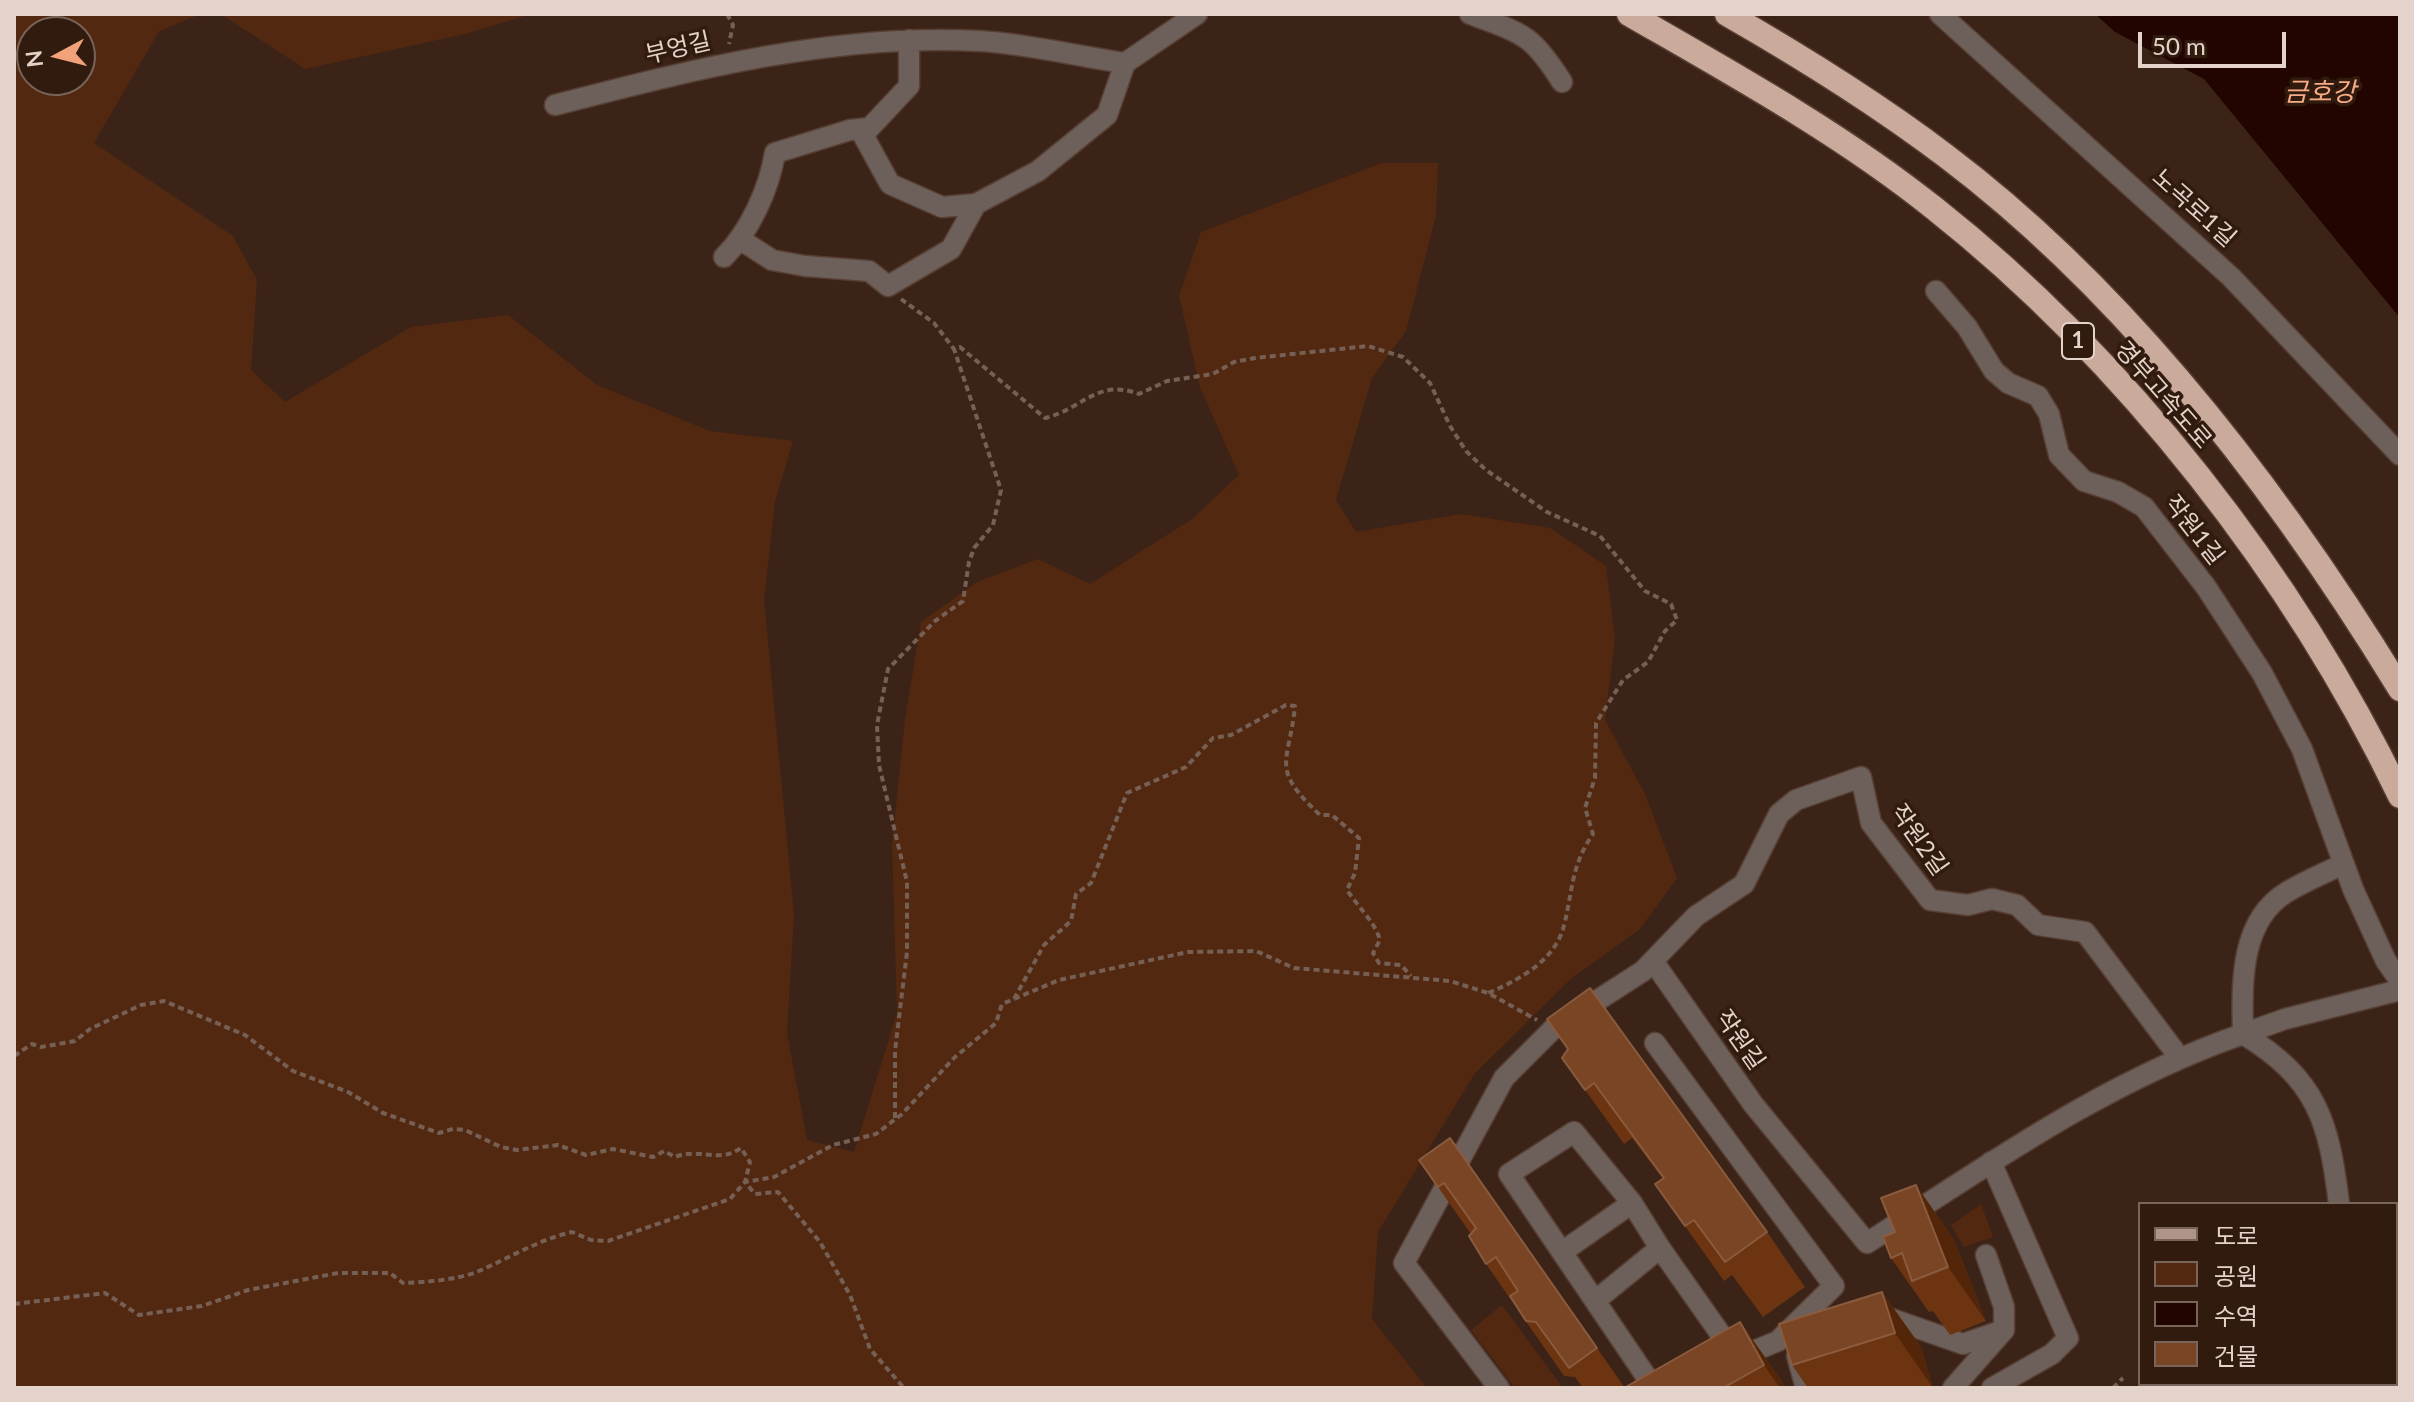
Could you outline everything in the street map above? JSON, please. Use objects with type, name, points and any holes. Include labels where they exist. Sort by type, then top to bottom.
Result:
[{"type":"highway","name":"경부고속도로","points":[[1629,14],[1848,145],[1935,208],[2089,351],[2238,528],[2350,699],[2400,796]]},
{"type":"highway","name":"경부고속도로","points":[[1727,14],[1858,93],[1948,157],[2031,228],[2111,307],[2194,397],[2275,498],[2400,689]]},
{"type":"street","points":[[909,40],[909,86],[863,135],[890,184],[942,207],[976,204],[1038,171],[1107,115],[1125,63],[1197,14]]},
{"type":"street","points":[[1470,14],[1520,33],[1539,46],[1562,82]]},
{"type":"street","name":"노곡로1길","points":[[1940,14],[2231,277],[2400,455]]},
{"type":"street","name":"부엉길","points":[[555,105],[732,62],[868,42],[983,41],[1125,63]]},
{"type":"street","points":[[724,257],[741,240],[772,171],[775,153],[850,130],[869,128]]},
{"type":"street","points":[[741,240],[772,260],[869,271],[888,286],[929,265],[951,249],[976,204]]},
{"type":"street","name":"작원1길","points":[[1936,291],[1967,327],[1994,371],[2008,383],[2038,396],[2049,414],[2059,455],[2084,481],[2118,492],[2144,507],[2206,587],[2262,673],[2302,749],[2343,864],[2386,961],[2400,981]]},
{"type":"street","name":"작원2길","points":[[1653,961],[1696,916],[1744,884],[1779,814],[1796,800],[1861,777],[1871,823],[1930,900],[1968,905],[1992,899],[2017,905],[2038,925],[2085,932],[2179,1057]]},
{"type":"street","points":[[2339,1202],[2325,1124],[2301,1079],[2274,1052],[2243,1034],[2242,979],[2254,928],[2270,905],[2286,892],[2343,864]]},
{"type":"street","points":[[1499,1388],[1404,1263],[1504,1078],[1553,1029],[1643,971],[1653,961]]},
{"type":"street","name":"작원길","points":[[1653,961],[1753,1104],[1867,1243],[2051,1124],[2179,1057],[2285,1019],[2400,990]]},
{"type":"street","points":[[1655,1043],[1834,1286],[1778,1341],[1737,1358],[1687,1388]]},
{"type":"street","points":[[1654,1388],[1509,1174],[1574,1132],[1632,1203],[1737,1358]]},
{"type":"street","points":[[1991,1162],[2068,1338],[2052,1354],[1992,1388]]},
{"type":"street","points":[[1562,1252],[1632,1203]]},
{"type":"street","points":[[1595,1301],[1660,1248]]},
{"type":"street","points":[[1953,1388],[2004,1330],[2004,1307],[1986,1255]]},
{"type":"street","points":[[1865,1330],[1892,1319],[1963,1344],[2004,1330]]},
{"type":"street","points":[[1778,1341],[1789,1359],[1804,1354],[1806,1388]]},
{"type":"path","points":[[727,14],[733,25],[729,40],[732,62]]},
{"type":"path","points":[[888,286],[934,323],[954,349],[1001,490],[993,525],[974,548],[969,562],[963,601],[935,621],[888,669],[877,725],[879,765],[907,882],[907,952],[895,1051],[895,1118]]},
{"type":"path","points":[[954,349],[960,347],[1045,418],[1058,415],[1098,392],[1120,387],[1139,394],[1167,381],[1213,374],[1234,362],[1255,358],[1368,346],[1403,357],[1430,383],[1450,426],[1466,451],[1486,470],[1547,512],[1600,536],[1645,591],[1671,604],[1677,620],[1665,631],[1648,662],[1623,680],[1596,723],[1595,778],[1585,808],[1593,834],[1577,857],[1563,931],[1537,966],[1519,980],[1488,993]]},
{"type":"path","points":[[1013,1001],[1044,945],[1071,921],[1076,894],[1091,883],[1127,793],[1186,767],[1213,738],[1231,735],[1286,705],[1295,706],[1286,739],[1285,772],[1298,795],[1320,815],[1332,815],[1359,838],[1355,873],[1347,890],[1364,916],[1377,927],[1380,940],[1373,953],[1379,963],[1401,965],[1412,977]]},
{"type":"path","points":[[745,1182],[774,1177],[833,1145],[876,1134],[955,1057],[996,1023],[1002,1004],[1059,980],[1188,952],[1256,951],[1294,968],[1450,981],[1488,993],[1553,1029]]},
{"type":"path","points":[[14,1056],[32,1044],[41,1047],[75,1041],[90,1029],[141,1005],[164,1001],[245,1035],[293,1071],[348,1092],[383,1113],[439,1133],[453,1129],[501,1147],[517,1150],[558,1145],[586,1155],[613,1149],[653,1157],[664,1151],[675,1157],[687,1151],[722,1158],[741,1148],[750,1162],[745,1182],[730,1199],[608,1241],[591,1240],[572,1232],[533,1243],[478,1271],[423,1282],[403,1283],[390,1273],[338,1273],[248,1290],[202,1306],[139,1315],[105,1293],[14,1304]]},
{"type":"path","points":[[745,1182],[755,1194],[778,1192],[820,1242],[850,1295],[870,1349],[904,1388]]},
{"type":"path","points":[[2113,1388],[2123,1378]]},
{"type":"green space","points":[[14,14],[201,14],[159,31],[94,143],[233,236],[257,280],[251,370],[285,402],[411,327],[508,315],[597,385],[710,431],[793,441],[775,502],[764,600],[794,915],[787,1033],[807,1140],[854,1152],[897,1013],[892,844],[905,720],[921,622],[977,582],[1038,559],[1090,584],[1192,519],[1239,475],[1200,387],[1179,296],[1201,232],[1382,163],[1438,163],[1436,216],[1406,331],[1372,378],[1336,500],[1356,532],[1461,514],[1550,528],[1606,566],[1615,639],[1605,720],[1645,794],[1677,878],[1640,929],[1572,978],[1475,1073],[1378,1232],[1372,1319],[1427,1388],[14,1388]]},
{"type":"green space","points":[[221,14],[531,14],[465,34],[305,69]]},
{"type":"green space","points":[[1981,1204],[1993,1237],[1964,1247],[1951,1225]]},
{"type":"green space","points":[[1502,1305],[1563,1388],[1515,1388],[1471,1330]]},
{"type":"water","name":"금호강","points":[[2095,14],[2400,14],[2400,318],[2204,79],[2115,32]]},
{"type":"building","points":[[1590,988],[1767,1232],[1725,1262],[1694,1220],[1685,1226],[1655,1184],[1664,1178],[1594,1083],[1585,1090],[1562,1058],[1568,1049],[1547,1019]]},
{"type":"building","points":[[1450,1138],[1597,1348],[1569,1368],[1536,1322],[1526,1321],[1510,1296],[1518,1291],[1496,1257],[1486,1264],[1469,1236],[1476,1228],[1444,1183],[1438,1187],[1419,1160]]},
{"type":"building","points":[[1916,1185],[1948,1267],[1912,1281],[1902,1253],[1891,1258],[1883,1237],[1895,1232],[1881,1198]]},
{"type":"building","points":[[1882,1292],[1895,1333],[1792,1365],[1779,1324]]},
{"type":"building","points":[[1740,1322],[1764,1365],[1723,1388],[1624,1388]]},
{"type":"building","points":[[2293,1386],[2294,1388],[2258,1388]]}]
